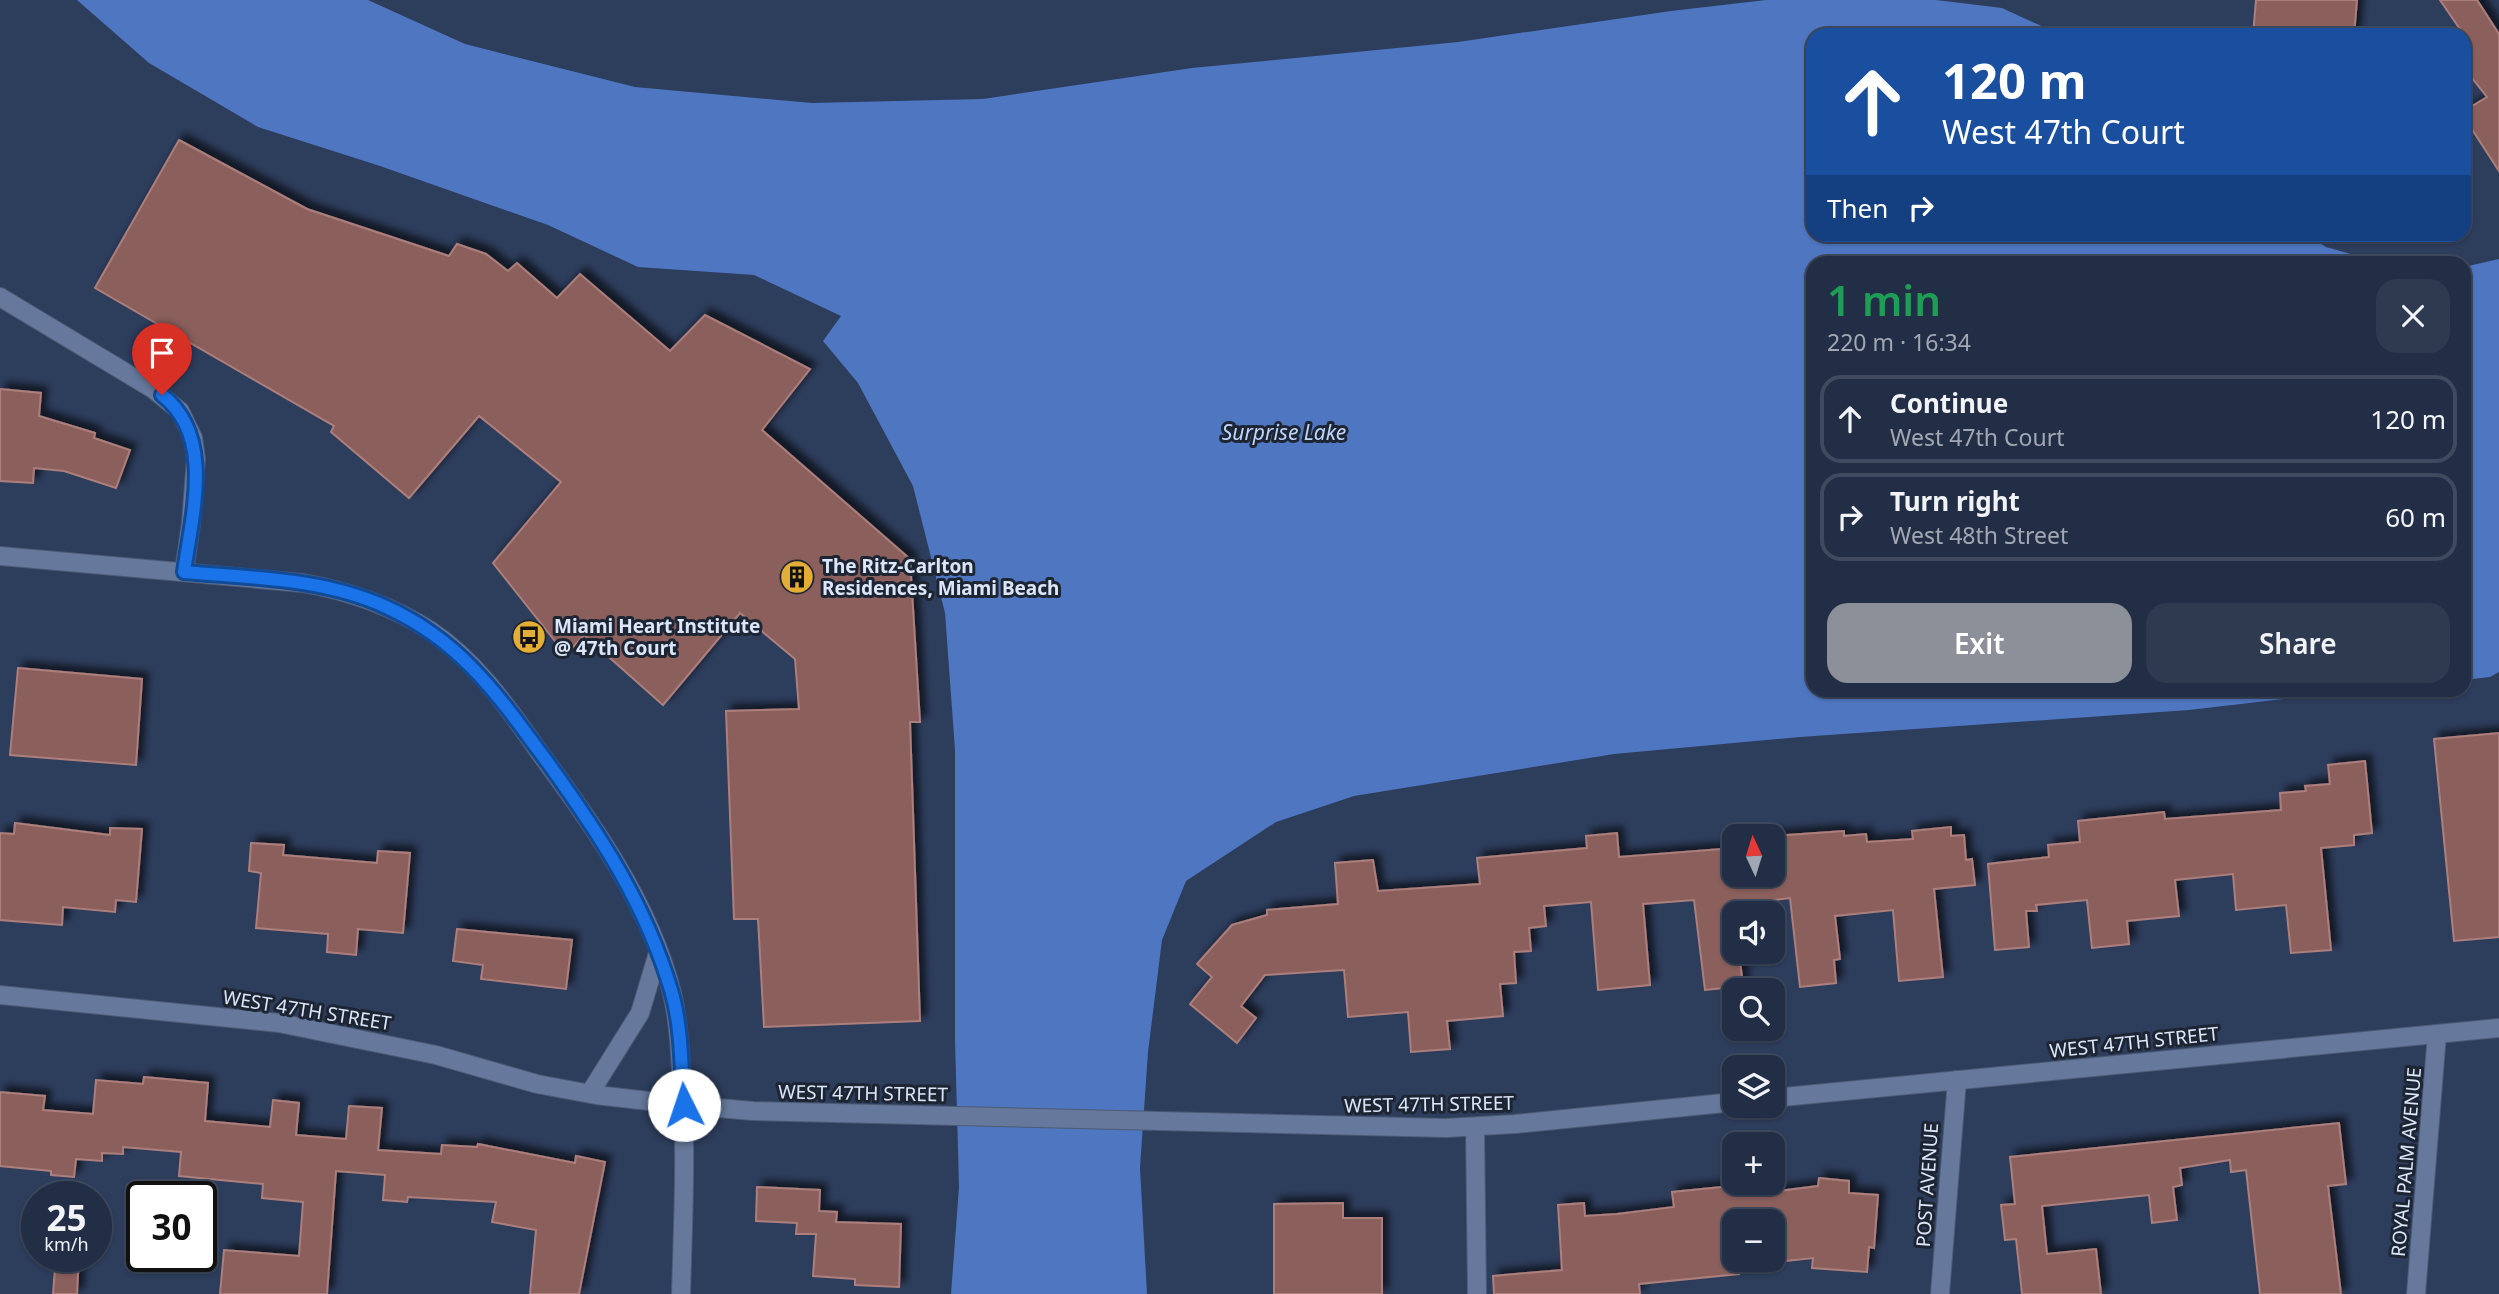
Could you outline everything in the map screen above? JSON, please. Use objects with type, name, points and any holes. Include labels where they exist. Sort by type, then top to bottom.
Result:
[{"type":"street","points":[[0,297],[153,389],[180,411],[193,438],[196,459],[184,572]]},
{"type":"street","points":[[0,556],[303,583],[334,589],[384,606],[436,635],[490,685],[593,827],[633,893],[658,953],[675,1008],[684,1105],[681,1294]]},
{"type":"street","points":[[590,1093],[640,1013],[658,953]]},
{"type":"street","name":"WEST 47TH STREET","points":[[0,995],[279,1023],[390,1044],[514,1079],[590,1093],[753,1111],[1475,1128],[1722,1103]]},
{"type":"street","name":"WEST 47TH STREET","points":[[1785,1097],[2499,1028]]},
{"type":"street","name":"ROYAL PALM AVENUE","points":[[2416,1294],[2437,1034]]},
{"type":"street","name":"POST AVENUE","points":[[1940,1294],[1957,1080]]},
{"type":"street","points":[[1475,1128],[1477,1294]]},
{"type":"water","name":"Surprise Lake","points":[[77,0],[368,0],[465,44],[635,87],[812,103],[983,99],[1192,68],[1458,42],[1766,0],[1936,0],[2002,8],[2046,28],[1806,28],[1806,242],[2318,242],[2358,256],[1806,256],[1806,697],[2301,697],[2189,710],[1800,737],[1614,754],[1354,796],[1276,822],[1186,881],[1162,940],[1148,1052],[1140,1168],[1147,1294],[951,1294],[959,1187],[955,1040],[955,750],[945,613],[913,486],[858,383],[823,341],[841,316],[754,275],[638,267],[548,225],[380,166],[258,127],[149,63]]},
{"type":"water","points":[[2499,259],[2499,672],[2490,677],[2471,679],[2471,265]]},
{"type":"building","points":[[2256,0],[2357,0],[2355,28],[2254,28]]},
{"type":"building","points":[[2440,0],[2477,0],[2499,34],[2499,171],[2471,128],[2471,107],[2487,97],[2471,77],[2471,28],[2459,28]]},
{"type":"building","name":"The Ritz-Carlton Residences, Miami Beach","points":[[179,140],[307,209],[449,256],[457,244],[486,254],[508,271],[517,263],[557,298],[580,274],[670,351],[705,315],[810,369],[762,430],[910,559],[920,722],[910,722],[920,1021],[764,1027],[758,919],[734,919],[726,711],[799,709],[795,659],[740,613],[663,705],[584,635],[566,655],[493,563],[561,482],[479,416],[409,498],[331,432],[334,426],[95,288]]},
{"type":"building","points":[[0,389],[41,393],[39,416],[95,433],[94,438],[130,450],[116,488],[64,471],[34,468],[33,483],[0,481]]},
{"type":"building","points":[[18,668],[142,679],[136,765],[10,755]]},
{"type":"building","points":[[2499,733],[2499,937],[2454,941],[2434,739]]},
{"type":"building","points":[[2365,761],[2372,833],[2354,835],[2354,845],[2321,848],[2331,950],[2291,953],[2286,905],[2236,910],[2233,874],[2175,880],[2179,916],[2127,921],[2129,944],[2092,948],[2087,900],[2036,905],[2037,911],[2026,911],[2029,947],[1995,950],[1988,864],[2049,857],[2048,845],[2080,842],[2078,821],[2164,812],[2165,819],[2281,810],[2280,793],[2306,791],[2305,786],[2330,784],[2328,765]]},
{"type":"building","points":[[15,823],[110,835],[110,828],[142,829],[136,902],[116,900],[115,912],[63,907],[62,925],[0,920],[0,833],[14,834]]},
{"type":"building","points":[[1951,827],[1951,836],[1964,835],[1966,860],[1972,859],[1975,885],[1934,889],[1943,977],[1899,981],[1893,910],[1835,916],[1840,959],[1834,960],[1836,983],[1800,987],[1790,898],[1722,901],[1722,964],[1740,964],[1742,978],[1722,978],[1722,988],[1705,990],[1694,900],[1643,904],[1650,985],[1598,990],[1591,902],[1544,906],[1546,926],[1529,928],[1531,951],[1514,952],[1516,983],[1500,984],[1503,1016],[1447,1021],[1450,1049],[1411,1052],[1408,1012],[1348,1017],[1344,970],[1265,975],[1241,1006],[1256,1018],[1237,1043],[1190,1004],[1212,977],[1197,964],[1232,925],[1267,915],[1267,910],[1338,904],[1335,863],[1373,860],[1378,891],[1480,884],[1477,858],[1587,848],[1586,836],[1617,833],[1619,857],[1722,849],[1722,887],[1785,887],[1785,835],[1844,831],[1844,836],[1866,834],[1867,842],[1913,839],[1912,831]]},
{"type":"building","points":[[251,843],[284,845],[283,855],[377,863],[378,851],[410,853],[403,933],[358,929],[356,955],[327,952],[328,934],[256,928],[261,873],[249,871]]},
{"type":"building","points":[[457,929],[572,940],[566,989],[481,979],[483,965],[453,961]]},
{"type":"building","points":[[144,1077],[208,1083],[205,1121],[270,1127],[273,1100],[299,1103],[296,1135],[346,1139],[349,1106],[382,1108],[378,1150],[441,1154],[442,1145],[477,1147],[478,1144],[575,1163],[576,1156],[605,1162],[579,1294],[530,1294],[536,1230],[492,1222],[496,1202],[408,1197],[407,1202],[383,1200],[385,1175],[336,1171],[327,1294],[220,1294],[224,1250],[299,1256],[303,1202],[262,1198],[263,1184],[179,1176],[181,1152],[123,1147],[123,1154],[102,1153],[102,1161],[76,1159],[74,1177],[51,1175],[51,1171],[0,1166],[0,1092],[45,1096],[43,1110],[93,1114],[96,1080],[143,1084]]},
{"type":"building","points":[[2339,1123],[2346,1184],[2328,1186],[2341,1294],[2260,1294],[2246,1170],[2231,1172],[2230,1160],[2180,1168],[2182,1185],[2173,1187],[2177,1220],[2152,1223],[2149,1195],[2042,1206],[2047,1254],[2096,1249],[2101,1294],[2022,1294],[2016,1239],[2005,1240],[2001,1205],[2015,1204],[2010,1157]]},
{"type":"building","points":[[1819,1178],[1849,1181],[1849,1193],[1878,1195],[1874,1248],[1869,1247],[1867,1272],[1812,1268],[1813,1258],[1785,1261],[1785,1209],[1722,1209],[1722,1272],[1739,1274],[1639,1284],[1640,1294],[1494,1294],[1493,1276],[1562,1270],[1558,1205],[1584,1203],[1585,1216],[1617,1214],[1674,1207],[1672,1192],[1722,1187],[1722,1195],[1785,1195],[1785,1190],[1818,1186]]},
{"type":"building","points":[[757,1187],[820,1190],[819,1211],[837,1212],[836,1222],[901,1224],[899,1287],[855,1285],[855,1279],[813,1276],[816,1234],[796,1234],[797,1223],[756,1221]]},
{"type":"building","points":[[1343,1203],[1343,1218],[1382,1218],[1382,1294],[1274,1294],[1274,1204]]},
{"type":"building","points":[[55,1272],[78,1272],[77,1294],[53,1294]]},
{"type":"place","name":"The Ritz-Carlton Residences, Miami Beach","points":[[797,577]]},
{"type":"place","name":"Miami Heart Institute @ 47th Court","points":[[529,637]]},
{"type":"route","points":[[162,395],[180,411],[187,424],[193,438],[196,459],[184,572],[303,583],[370,600],[407,617],[454,649],[475,668],[507,708],[611,854],[649,926],[672,993],[684,1105]]}]
